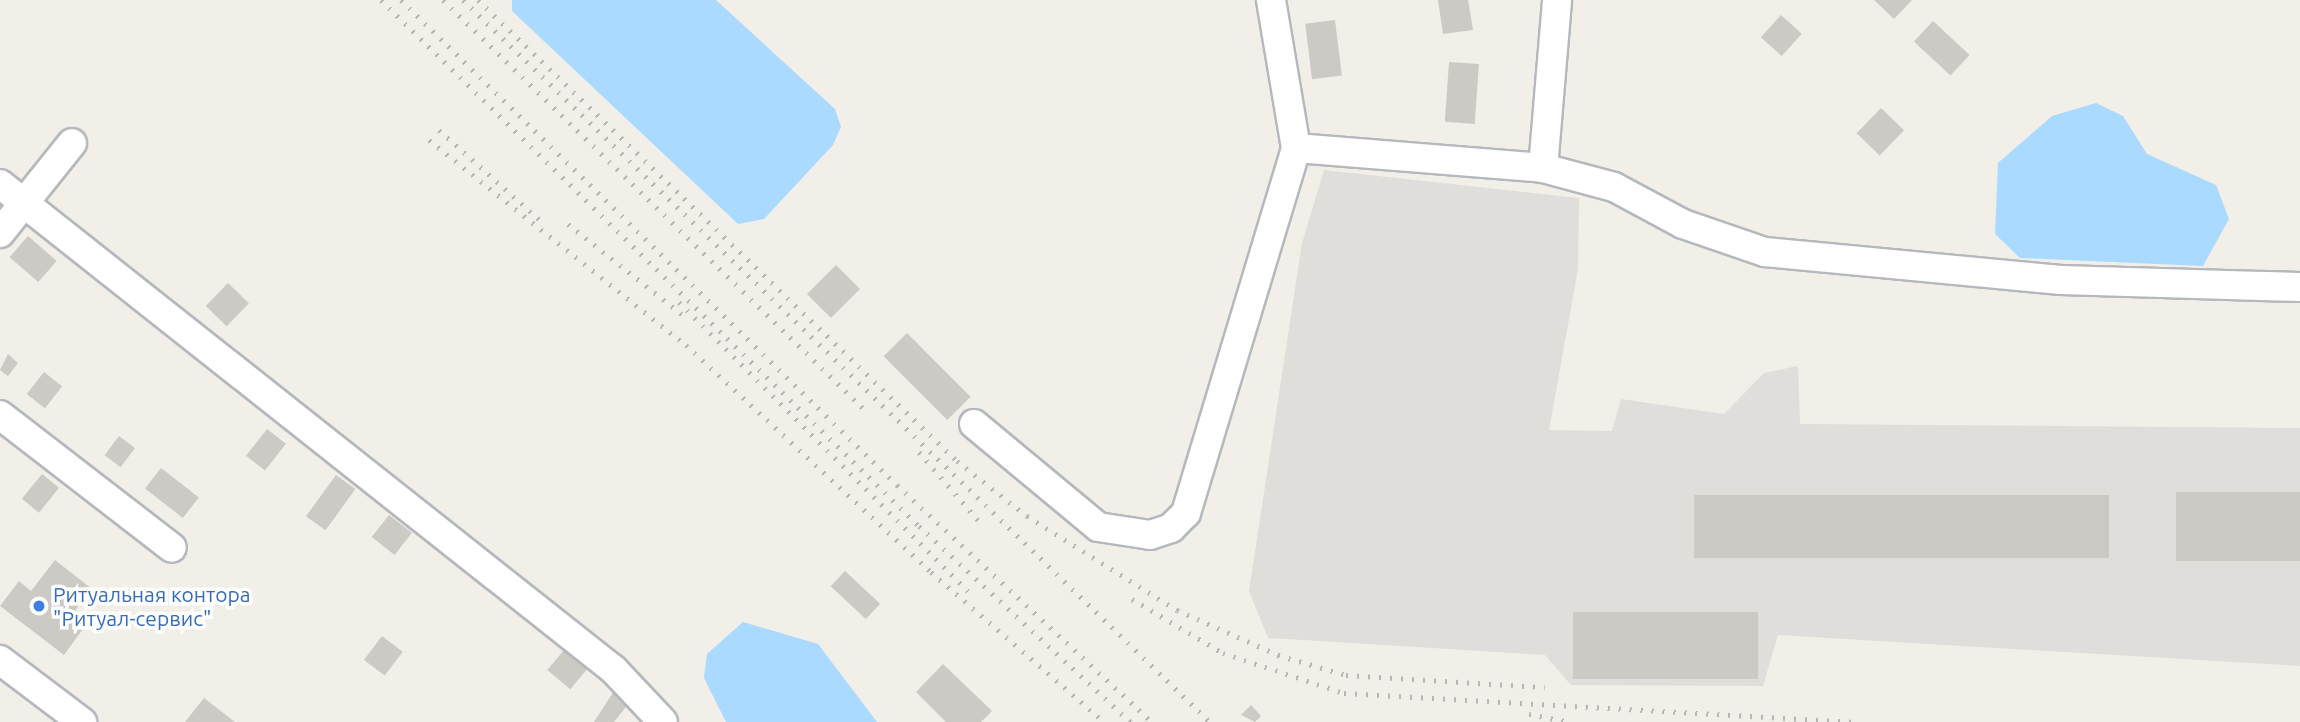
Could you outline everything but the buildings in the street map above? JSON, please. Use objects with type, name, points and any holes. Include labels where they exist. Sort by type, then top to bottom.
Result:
[{"type":"street","points":[[974,424],[1098,527],[1150,535],[1171,528],[1196,490],[1213,415],[1296,148],[1271,0]]},
{"type":"street","points":[[1543,168],[1557,0]]},
{"type":"street","points":[[0,233],[72,143]]},
{"type":"street","points":[[1296,148],[1543,168],[1614,187],[1683,224],[1765,252],[2061,279],[2300,287]]},
{"type":"street","points":[[0,184],[614,670],[663,722]]},
{"type":"street","points":[[0,415],[172,548]]},
{"type":"street","points":[[0,660],[82,722]]},
{"type":"shaded area","points":[[1324,170],[1579,198],[1578,269],[1549,430],[1612,431],[1621,399],[1724,414],[1764,373],[1798,366],[1800,424],[2300,428],[2300,666],[1778,635],[1763,686],[1571,685],[1545,655],[1268,638],[1249,591],[1302,243]]},
{"type":"water","points":[[512,0],[716,0],[835,109],[841,127],[833,145],[764,219],[738,224],[512,11]]},
{"type":"water","points":[[2096,103],[2123,116],[2147,154],[2216,185],[2229,219],[2203,266],[2020,258],[1995,234],[1998,163],[2052,116]]},
{"type":"water","points":[[743,622],[818,644],[877,722],[726,722],[704,678],[707,654]]},
{"type":"railway","points":[[381,0],[919,526],[1131,722]]},
{"type":"railway","points":[[401,0],[897,485],[1152,722]]},
{"type":"railway","points":[[443,0],[868,413]]},
{"type":"railway","points":[[463,0],[1210,722]]},
{"type":"railway","points":[[478,0],[957,461],[1027,516],[1177,610],[1278,655],[1346,675],[1545,687]]},
{"type":"railway","points":[[439,130],[540,220]]},
{"type":"railway","points":[[429,140],[686,345],[931,572],[1104,722]]},
{"type":"railway","points":[[568,224],[683,315]]},
{"type":"railway","points":[[679,302],[971,594]]},
{"type":"railway","points":[[919,452],[978,520]]},
{"type":"railway","points":[[1132,599],[1223,653],[1344,693],[1855,722]]},
{"type":"railway","points":[[1529,714],[1570,722]]},
{"type":"place","name":"Ритуальная контора \"Ритуал-сервис\"","points":[[39,606]]}]
